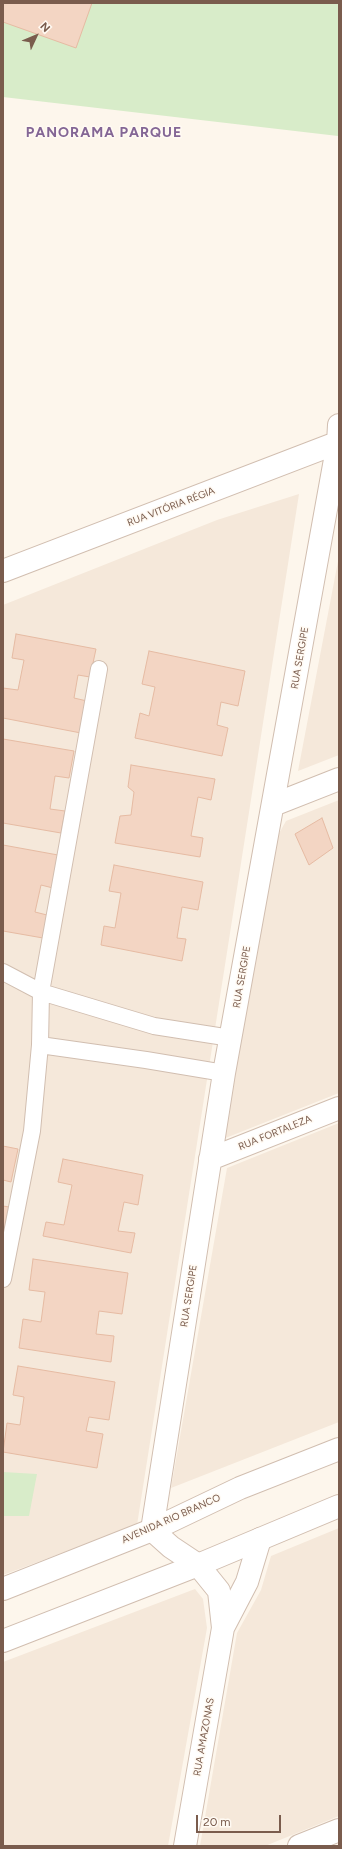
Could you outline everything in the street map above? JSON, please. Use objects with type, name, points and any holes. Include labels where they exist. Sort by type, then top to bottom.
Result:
[{"type":"street","name":"RUA VITÓRIA RÉGIA","points":[[3,572],[339,436]]},
{"type":"street","name":"RUA SERGIPE","points":[[152,1530],[224,1073],[339,436]]},
{"type":"street","points":[[273,805],[339,779]]},
{"type":"street","name":"RUA FORTALEZA","points":[[210,1159],[339,1108]]},
{"type":"street","name":"AVENIDA RIO BRANCO","points":[[3,1589],[152,1530],[240,1488],[339,1449]]},
{"type":"street","points":[[3,1641],[198,1565],[339,1506]]},
{"type":"street","name":"RUA AMAZONAS","points":[[152,1530],[171,1547],[198,1565],[219,1591],[223,1628],[185,1846]]},
{"type":"street","name":"RUA AMAZONAS","points":[[223,1628],[247,1582],[260,1539]]},
{"type":"street","points":[[299,1846],[339,1830]]},
{"type":"lane","points":[[3,1279],[32,1131],[40,1045],[41,992],[99,669]]},
{"type":"lane","points":[[3,972],[41,992],[154,1026],[231,1038]]},
{"type":"lane","points":[[40,1045],[224,1073]]},
{"type":"shaded area","points":[[299,494],[137,1525],[3,1575],[3,605],[217,520]]},
{"type":"shaded area","points":[[339,556],[339,755],[298,771]]},
{"type":"shaded area","points":[[339,800],[339,1093],[223,1139],[273,844],[286,821]]},
{"type":"shaded area","points":[[339,1123],[339,1422],[171,1488],[227,1168]]},
{"type":"shaded area","points":[[339,1528],[339,1816],[265,1846],[200,1846],[237,1633],[261,1590],[271,1556]]},
{"type":"shaded area","points":[[195,1589],[203,1599],[207,1628],[168,1846],[3,1846],[3,1662]]},
{"type":"green space","points":[[3,3],[339,3],[338,136],[3,97]]},
{"type":"green space","points":[[3,1472],[37,1474],[29,1516],[3,1516]]},
{"type":"building","points":[[3,3],[92,3],[76,48],[3,22]]},
{"type":"building","points":[[16,634],[96,649],[90,677],[78,675],[74,698],[87,701],[81,733],[3,718],[3,688],[18,690],[24,660],[12,658]]},
{"type":"building","points":[[149,651],[245,671],[238,706],[221,702],[217,725],[228,728],[222,756],[135,738],[140,713],[149,716],[155,687],[142,684]]},
{"type":"building","points":[[3,739],[74,751],[69,778],[55,776],[50,809],[65,811],[61,833],[3,823]]},
{"type":"building","points":[[131,765],[215,779],[211,800],[198,797],[191,836],[203,838],[200,857],[115,843],[120,816],[131,815],[134,792],[128,787]]},
{"type":"building","points":[[322,818],[333,848],[309,865],[295,834]]},
{"type":"building","points":[[3,845],[58,855],[53,888],[41,885],[35,912],[47,915],[43,938],[3,931]]},
{"type":"building","points":[[114,865],[203,882],[198,910],[182,907],[177,938],[186,939],[182,961],[101,945],[104,926],[115,928],[121,893],[109,891]]},
{"type":"building","points":[[3,1146],[18,1149],[11,1182],[3,1180]]},
{"type":"building","points":[[63,1159],[143,1175],[138,1205],[124,1202],[118,1231],[135,1233],[131,1253],[43,1236],[46,1222],[64,1225],[72,1185],[58,1182]]},
{"type":"building","points":[[3,1206],[9,1207],[3,1236]]},
{"type":"building","points":[[33,1259],[128,1273],[122,1314],[99,1311],[96,1334],[114,1336],[111,1362],[19,1348],[23,1319],[41,1322],[45,1292],[29,1290]]},
{"type":"building","points":[[18,1366],[115,1382],[109,1420],[89,1417],[86,1431],[103,1434],[97,1468],[3,1452],[7,1423],[20,1425],[24,1397],[13,1395]]},
{"type":"district","name":"PANORAMA PARQUE","points":[[104,133]]}]
